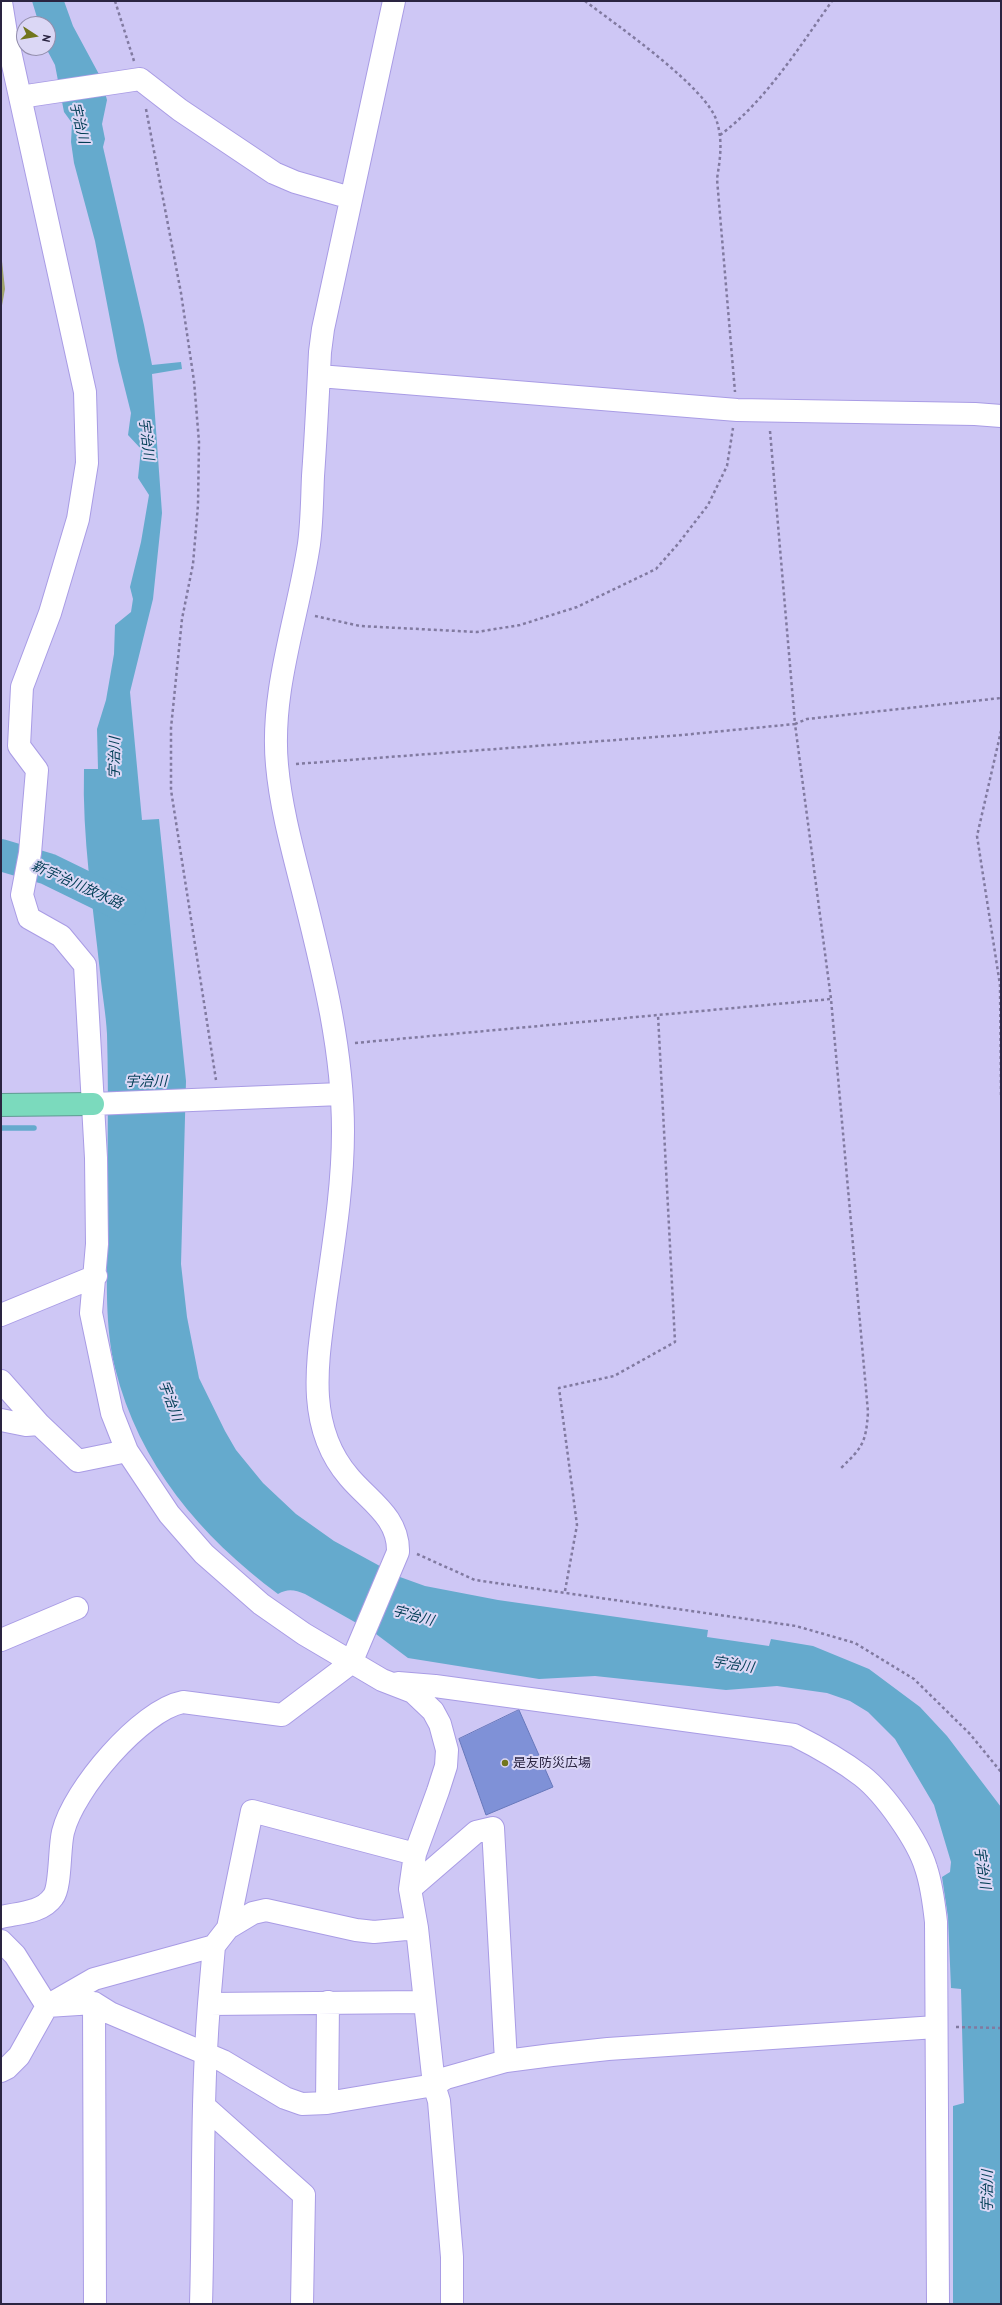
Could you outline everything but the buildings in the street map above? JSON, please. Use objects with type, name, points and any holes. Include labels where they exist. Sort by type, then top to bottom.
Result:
[{"type":"highway","points":[[1,1105],[93,1104]]},
{"type":"street","points":[[1,1918],[31,1911],[46,1905],[53,1898],[58,1888],[58,1860],[63,1830],[81,1794],[127,1736],[171,1705],[183,1702],[282,1715],[355,1656],[398,1549],[390,1518],[349,1477],[336,1457],[324,1434],[319,1408],[319,1352],[341,1164],[343,1132],[341,1094],[336,1045],[329,1002],[290,837],[277,765],[276,722],[304,574],[312,515],[320,352],[328,303],[394,1]]},
{"type":"street","points":[[1,2],[24,96],[85,392],[87,463],[76,526],[50,613],[22,687],[18,746],[37,770],[30,853],[22,895],[29,918],[61,936],[85,965],[96,1158],[96,1276],[92,1313],[102,1371],[112,1413],[128,1451],[169,1514],[204,1554],[261,1604],[304,1634],[355,1656],[382,1680],[413,1692],[433,1711],[440,1724],[447,1750],[446,1766],[415,1854],[410,1889],[417,1928],[423,2002],[434,2085],[439,2101],[451,2250],[452,2304]]},
{"type":"street","points":[[24,96],[137,80],[274,173],[306,185],[351,198]]},
{"type":"street","points":[[319,376],[486,391],[737,410],[975,414],[1001,416]]},
{"type":"street","points":[[93,1104],[341,1094]]},
{"type":"street","points":[[1,1315],[96,1276]]},
{"type":"street","points":[[1,1381],[39,1424],[78,1461],[128,1451]]},
{"type":"street","points":[[1,1420],[26,1425],[39,1424]]},
{"type":"street","points":[[1,1640],[77,1608]]},
{"type":"street","points":[[382,1680],[794,1736],[819,1748],[863,1777],[891,1808],[914,1841],[926,1867],[936,1922],[944,2027],[938,2304]]},
{"type":"street","points":[[228,1928],[252,1811],[415,1854]]},
{"type":"street","points":[[410,1889],[476,1832],[493,1828],[506,2061]]},
{"type":"street","points":[[201,2304],[204,2195],[205,2053],[214,1946],[228,1928],[253,1913],[266,1910],[356,1930],[374,1932],[417,1928]]},
{"type":"street","points":[[1,1941],[15,1955],[47,2006]]},
{"type":"street","points":[[1,2071],[7,2068],[19,2056],[47,2006],[94,1980],[214,1946]]},
{"type":"street","points":[[326,2103],[328,2002]]},
{"type":"street","points":[[208,2004],[423,2002]]},
{"type":"street","points":[[47,2006],[94,2003],[110,2013],[223,2061],[285,2098],[302,2104],[326,2103],[434,2085],[446,2078],[506,2061],[608,2049],[944,2027]]},
{"type":"street","points":[[94,2003],[95,2304]]},
{"type":"street","points":[[204,2106],[304,2194],[302,2304]]},
{"type":"path","points":[[115,1],[137,80],[181,293],[194,381],[198,427],[198,506],[193,564],[182,619],[171,728],[171,790],[206,1024],[214,1099]]},
{"type":"path","points":[[720,135],[735,124],[763,93],[801,45],[832,1]]},
{"type":"path","points":[[768,410],[795,724],[831,999],[868,1412],[866,1436],[854,1455],[841,1468]]},
{"type":"path","points":[[277,765],[682,735],[795,724],[807,719],[1001,698]]},
{"type":"path","points":[[1001,731],[977,836],[1000,985],[1001,1095]]},
{"type":"path","points":[[336,1045],[831,999]]},
{"type":"path","points":[[565,1591],[577,1525],[559,1388],[614,1376],[675,1342],[658,1016]]},
{"type":"path","points":[[398,1549],[475,1580],[565,1591],[796,1626],[855,1643],[914,1679],[970,1734],[1001,1772]]},
{"type":"path","points":[[944,2027],[1001,2028]]},
{"type":"green space","points":[[1,252],[5,289],[1,311]]},
{"type":"water","name":"宇治川","points":[[32,1],[64,1],[73,26],[101,78],[107,100],[102,124],[105,139],[103,147],[152,365],[181,362],[182,369],[152,374],[162,513],[153,599],[130,692],[142,820],[159,819],[186,1081],[181,1264],[187,1317],[199,1378],[236,1450],[263,1483],[296,1514],[334,1541],[400,1577],[425,1586],[498,1600],[708,1630],[707,1637],[769,1646],[771,1639],[813,1646],[869,1669],[920,1707],[947,1736],[1001,1807],[1001,2304],[953,2304],[953,2106],[964,2103],[961,1989],[951,1988],[948,1917],[942,1877],[950,1872],[951,1862],[934,1805],[895,1739],[868,1712],[850,1701],[827,1693],[777,1686],[726,1690],[595,1676],[539,1679],[408,1658],[376,1634],[305,1594],[292,1590],[278,1594],[223,1548],[198,1522],[176,1495],[140,1436],[126,1403],[115,1368],[108,1320],[107,1034],[86,845],[84,769],[98,769],[97,729],[106,700],[114,654],[115,625],[131,612],[133,599],[130,587],[141,542],[149,495],[138,478],[141,449],[128,435],[131,413],[118,361],[95,241],[74,163],[71,142],[72,123],[64,112],[55,65],[50,56],[56,56],[56,16],[37,16]]},
{"type":"waterway","name":"新宇治川放水路","points":[[1,855],[48,869],[130,909]]},
{"type":"waterway","points":[[1,1128],[34,1128]]},
{"type":"place","name":"是友防災広場","points":[[505,1763]]}]
